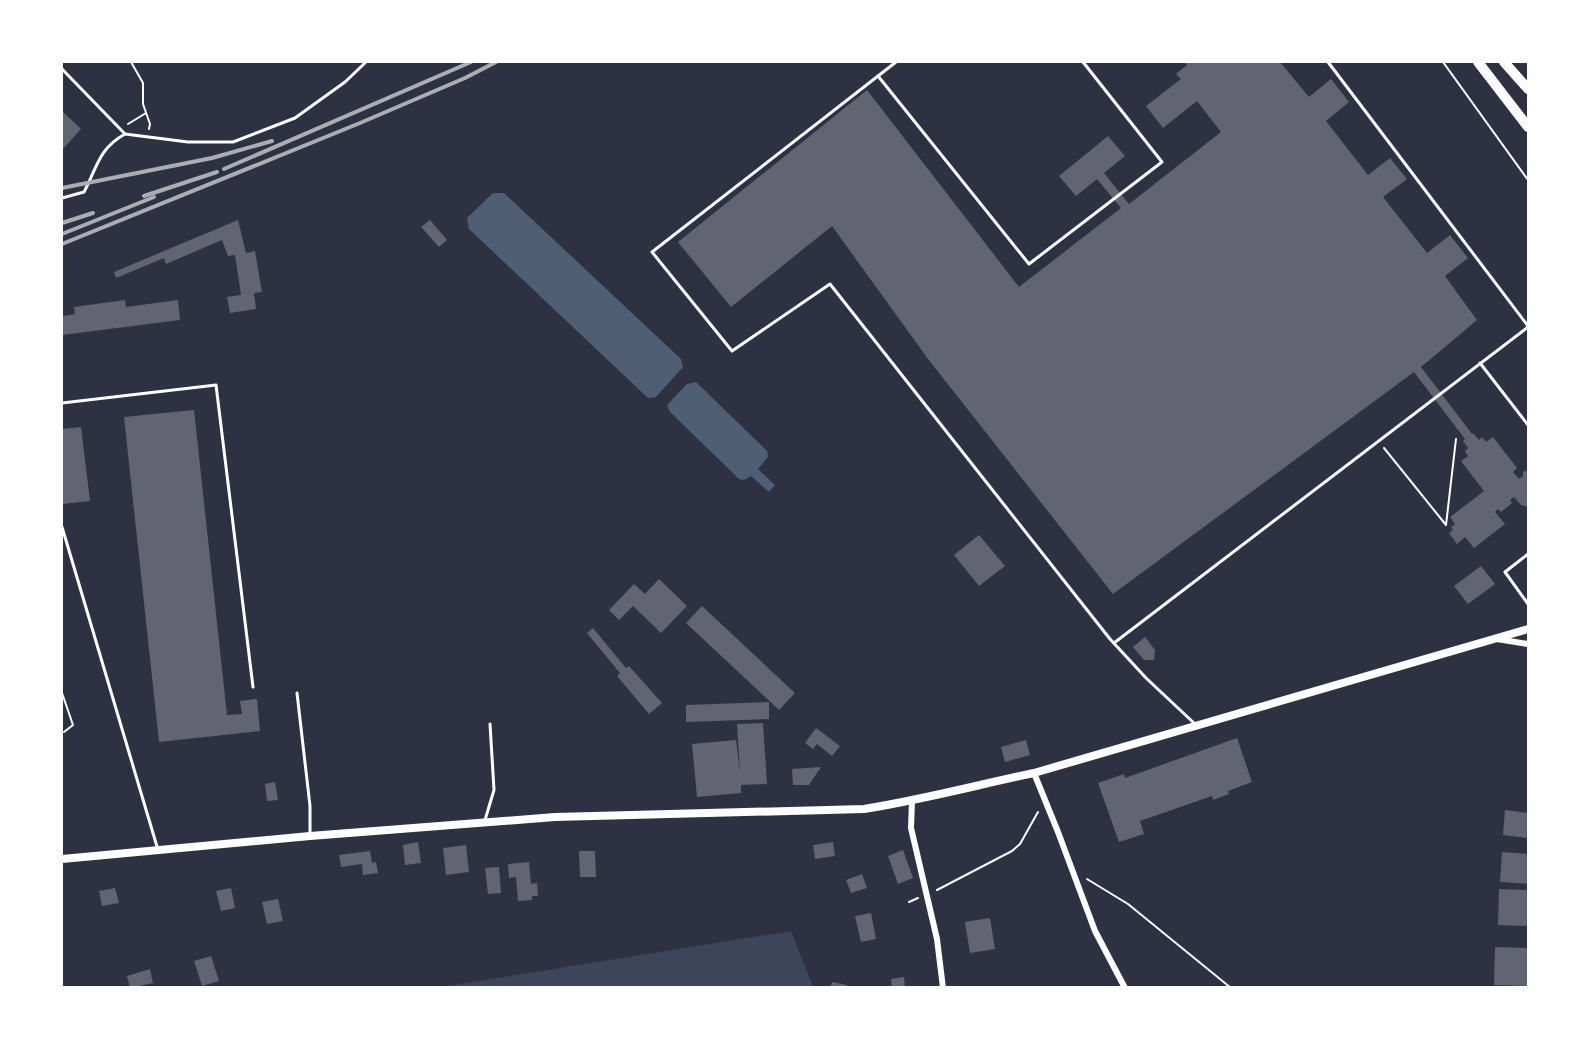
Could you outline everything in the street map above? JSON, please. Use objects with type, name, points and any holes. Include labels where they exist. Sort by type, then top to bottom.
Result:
[{"type":"highway","points":[[1478,62],[1528,127]]},
{"type":"highway","points":[[1508,63],[1528,89]]},
{"type":"street","points":[[62,859],[555,816],[864,809],[912,801],[1034,773],[1528,629]]},
{"type":"street","points":[[1493,638],[1528,644]]},
{"type":"street","points":[[1034,773],[1095,931],[1125,987]]},
{"type":"street","points":[[912,801],[911,828],[937,939],[943,987]]},
{"type":"lane","points":[[62,69],[125,134],[188,142],[233,142],[295,118],[345,82],[366,62]]},
{"type":"lane","points":[[896,62],[652,252],[732,351],[830,284],[1114,643],[1146,678],[1196,725]]},
{"type":"lane","points":[[878,76],[1029,264],[1162,162],[1083,62]]},
{"type":"lane","points":[[1114,643],[1528,326],[1328,62]]},
{"type":"lane","points":[[62,198],[84,192],[97,160],[112,141],[125,134]]},
{"type":"lane","points":[[1480,363],[1528,425]]},
{"type":"lane","points":[[62,403],[216,385],[253,687]]},
{"type":"lane","points":[[62,527],[158,850]]},
{"type":"lane","points":[[1528,554],[1505,572],[1528,604]]},
{"type":"lane","points":[[297,693],[310,806],[310,836]]},
{"type":"lane","points":[[484,822],[494,790],[490,724]]},
{"type":"path","points":[[131,62],[143,83],[143,104],[150,123],[148,137]]},
{"type":"path","points":[[1443,62],[1528,180]]},
{"type":"path","points":[[119,129],[146,113]]},
{"type":"path","points":[[1379,441],[1446,525],[1456,439]]},
{"type":"path","points":[[62,693],[73,725],[64,732]]},
{"type":"path","points":[[909,902],[1012,851],[1020,844],[1044,799]]},
{"type":"path","points":[[1072,870],[1128,904],[1231,987]]},
{"type":"shaded area","points":[[493,193],[504,193],[681,359],[683,367],[656,397],[648,398],[469,229],[467,218]]},
{"type":"shaded area","points":[[696,382],[767,451],[768,457],[758,469],[775,485],[769,492],[751,476],[744,480],[739,479],[670,412],[667,405],[687,384]]},
{"type":"shaded area","points":[[791,931],[813,987],[441,987]]},
{"type":"building","points":[[1184,62],[1280,62],[1309,97],[1331,79],[1349,102],[1326,121],[1368,175],[1390,158],[1407,179],[1383,197],[1427,253],[1450,235],[1468,258],[1445,276],[1477,320],[1421,367],[1472,434],[1479,440],[1482,437],[1486,442],[1493,437],[1517,468],[1513,472],[1519,479],[1523,476],[1523,472],[1528,470],[1528,509],[1514,497],[1510,500],[1512,503],[1501,512],[1498,509],[1495,512],[1505,524],[1474,548],[1465,537],[1457,544],[1449,533],[1455,524],[1450,517],[1484,491],[1461,461],[1468,456],[1465,451],[1468,448],[1463,441],[1465,439],[1414,372],[1113,594],[928,359],[832,226],[731,307],[678,242],[867,90],[1019,287],[1121,208],[1097,179],[1076,196],[1059,176],[1108,136],[1125,156],[1104,173],[1129,204],[1221,132],[1197,101],[1163,128],[1146,106],[1181,79],[1176,74],[1187,65]]},
{"type":"building","points":[[62,111],[81,129],[62,150]]},
{"type":"building","points":[[238,220],[246,253],[255,251],[262,292],[254,293],[256,309],[230,313],[227,297],[241,295],[235,255],[228,256],[222,240],[166,264],[164,258],[116,278],[114,272]]},
{"type":"building","points":[[430,220],[447,240],[439,247],[421,227]]},
{"type":"building","points":[[125,300],[126,307],[178,300],[180,320],[62,335],[62,316],[75,314],[74,307]]},
{"type":"building","points":[[194,410],[227,715],[242,714],[240,701],[257,699],[260,731],[159,742],[124,417]]},
{"type":"building","points":[[81,427],[90,501],[63,504],[62,429]]},
{"type":"building","points":[[979,535],[1005,566],[979,586],[954,555]]},
{"type":"building","points":[[1481,566],[1495,584],[1468,604],[1454,586]]},
{"type":"building","points":[[659,579],[687,606],[661,633],[633,606],[619,620],[609,610],[634,584],[645,594]]},
{"type":"building","points":[[702,606],[795,693],[779,710],[686,623]]},
{"type":"building","points":[[593,628],[626,668],[629,666],[662,703],[649,714],[617,676],[620,673],[587,633]]},
{"type":"building","points":[[1145,637],[1155,650],[1154,660],[1144,660],[1133,647]]},
{"type":"building","points":[[769,702],[769,719],[686,722],[686,705]]},
{"type":"building","points":[[763,723],[767,784],[741,785],[741,793],[697,797],[692,744],[736,740],[740,771],[737,724]]},
{"type":"building","points":[[816,728],[840,746],[832,756],[817,744],[813,749],[805,743]]},
{"type":"building","points":[[1237,738],[1252,782],[1228,791],[1229,794],[1213,800],[1212,796],[1140,821],[1144,834],[1119,842],[1098,783],[1124,774],[1125,778]]},
{"type":"building","points":[[1026,740],[1030,755],[1005,762],[1001,747]]},
{"type":"building","points":[[821,767],[809,785],[793,785],[792,769]]},
{"type":"building","points":[[275,782],[278,800],[267,801],[265,784]]},
{"type":"building","points":[[1505,810],[1528,813],[1528,838],[1503,835]]},
{"type":"building","points":[[418,842],[421,863],[405,865],[403,845]]},
{"type":"building","points":[[833,842],[835,856],[815,859],[813,845]]},
{"type":"building","points":[[466,845],[469,872],[446,875],[443,848]]},
{"type":"building","points":[[903,850],[913,878],[898,884],[888,856]]},
{"type":"building","points":[[370,851],[372,863],[376,862],[378,873],[363,875],[362,864],[341,867],[339,855]]},
{"type":"building","points":[[579,851],[595,851],[596,877],[580,877]]},
{"type":"building","points":[[1502,852],[1528,854],[1528,884],[1500,882]]},
{"type":"building","points":[[529,862],[531,884],[537,883],[538,896],[532,896],[532,900],[518,901],[516,877],[509,878],[508,864]]},
{"type":"building","points":[[499,867],[501,893],[488,894],[485,868]]},
{"type":"building","points":[[862,874],[867,888],[851,893],[846,880]]},
{"type":"building","points":[[115,888],[119,903],[102,906],[99,891]]},
{"type":"building","points":[[231,888],[235,908],[221,911],[216,891]]},
{"type":"building","points":[[1499,889],[1528,890],[1528,926],[1498,925]]},
{"type":"building","points":[[278,899],[283,921],[267,924],[262,902]]},
{"type":"building","points":[[871,913],[876,939],[861,942],[855,916]]},
{"type":"building","points":[[990,918],[995,949],[970,953],[965,922]]},
{"type":"building","points":[[1495,947],[1528,948],[1528,986],[1494,985]]},
{"type":"building","points":[[211,956],[219,981],[202,986],[194,961]]},
{"type":"building","points":[[150,969],[153,983],[130,988],[127,976]]},
{"type":"building","points":[[904,977],[905,988],[892,988],[891,979]]},
{"type":"building","points":[[832,982],[847,985],[847,988],[830,988]]},
{"type":"railway","points":[[224,169],[471,62]]},
{"type":"railway","points":[[62,244],[360,123],[465,78],[496,62]]},
{"type":"railway","points":[[62,188],[212,158],[272,141]]},
{"type":"railway","points":[[144,196],[217,172]]},
{"type":"railway","points":[[62,234],[154,197]]},
{"type":"railway","points":[[62,223],[93,213]]}]
